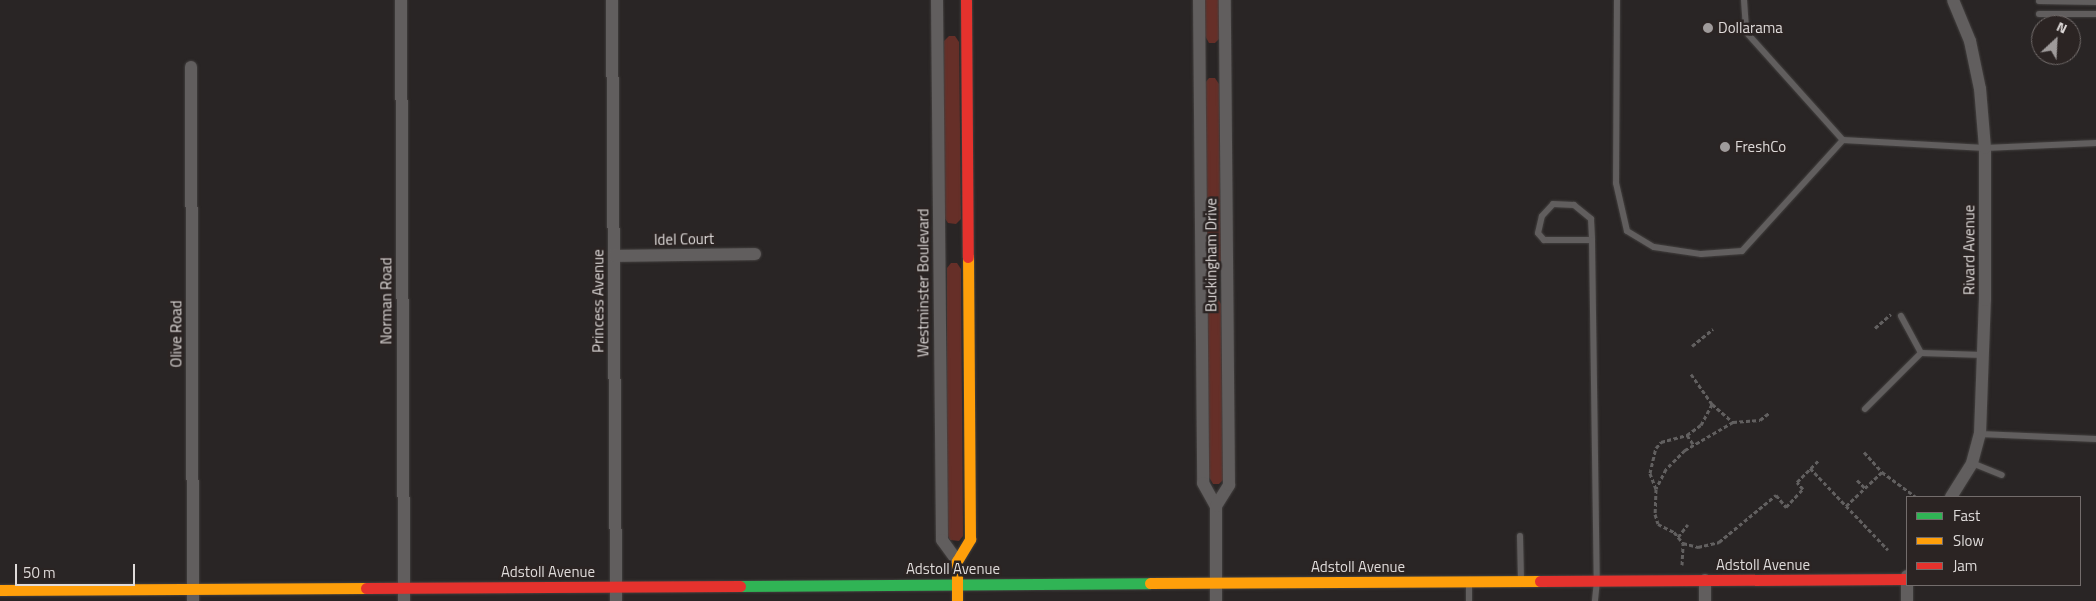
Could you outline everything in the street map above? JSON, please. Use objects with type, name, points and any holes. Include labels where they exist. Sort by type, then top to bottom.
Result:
[{"type":"street","name":"Norman Road","points":[[401,0],[404,601]]},
{"type":"street","name":"Princess Avenue","points":[[612,0],[616,601]]},
{"type":"street","name":"Westminster Boulevard","points":[[937,0],[942,540],[957,561]]},
{"type":"street","points":[[957,601],[957,561],[970,539],[966,0]]},
{"type":"street","name":"Buckingham Drive","points":[[1198,0],[1203,483],[1216,506],[1216,601]]},
{"type":"street","name":"Buckingham Drive","points":[[1216,506],[1229,485],[1225,0]]},
{"type":"street","name":"Rivard Avenue","points":[[1952,496],[1972,463],[1980,434],[1983,355],[1985,148],[1976,70],[1970,41],[1953,0]]},
{"type":"street","name":"Olive Road","points":[[190,67],[193,601]]},
{"type":"street","name":"Idel Court","points":[[614,256],[755,254]]},
{"type":"street","name":"Adstoll Avenue","points":[[0,590],[193,587],[1906,578]]},
{"type":"street","points":[[1705,580],[1705,601]]},
{"type":"street","points":[[1907,586],[1907,601]]},
{"type":"lane","points":[[1617,0],[1616,183],[1627,231],[1654,247],[1701,254],[1742,251],[1843,140]]},
{"type":"lane","points":[[1744,0],[1746,32],[1843,140],[1985,148],[2096,144]]},
{"type":"lane","points":[[2039,1],[2096,2]]},
{"type":"lane","points":[[2039,14],[2096,14]]},
{"type":"lane","points":[[1592,240],[1544,240],[1538,233],[1542,216],[1553,204],[1574,205],[1592,219],[1597,580],[1595,601]]},
{"type":"lane","points":[[1901,316],[1921,353]]},
{"type":"lane","points":[[1864,409],[1921,353],[1983,355]]},
{"type":"lane","points":[[1980,434],[2096,439]]},
{"type":"lane","points":[[1972,463],[2002,476]]},
{"type":"lane","points":[[1520,536],[1521,581]]},
{"type":"lane","points":[[1469,581],[1469,601]]},
{"type":"path","points":[[1875,328],[1891,314]]},
{"type":"path","points":[[1692,346],[1713,329]]},
{"type":"path","points":[[1691,374],[1712,404],[1733,422]]},
{"type":"path","points":[[1712,404],[1701,425],[1687,434],[1670,438],[1656,448],[1650,474],[1656,489],[1655,514],[1658,524],[1678,537],[1683,543],[1698,547],[1719,542],[1776,495],[1786,507],[1803,489],[1797,482],[1818,461]]},
{"type":"path","points":[[1656,489],[1674,460],[1693,444],[1733,422],[1760,420],[1769,413]]},
{"type":"path","points":[[1687,434],[1693,444]]},
{"type":"path","points":[[1864,452],[1882,472],[1915,496]]},
{"type":"path","points":[[1810,468],[1888,550]]},
{"type":"path","points":[[1846,506],[1882,472]]},
{"type":"path","points":[[1857,480],[1865,488]]},
{"type":"path","points":[[1678,537],[1688,524]]},
{"type":"path","points":[[1682,568],[1683,543]]},
{"type":"shaded area","points":[[1205,0],[1219,0],[1219,39],[1215,43],[1209,43],[1205,36]]},
{"type":"shaded area","points":[[949,36],[955,36],[959,42],[961,219],[956,224],[948,223],[944,217],[944,41]]},
{"type":"shaded area","points":[[1209,78],[1215,78],[1219,84],[1221,261],[1217,265],[1211,265],[1207,258],[1205,83]]},
{"type":"shaded area","points":[[951,263],[957,263],[961,269],[963,536],[959,541],[950,540],[947,534],[947,268]]},
{"type":"shaded area","points":[[1211,297],[1217,297],[1221,304],[1223,480],[1219,484],[1213,484],[1209,477],[1207,301]]},
{"type":"traffic: fast","points":[[740,586],[1150,583]]},
{"type":"traffic: slow","points":[[957,601],[957,561],[970,539],[968,257]]},
{"type":"traffic: slow","points":[[1150,583],[1540,581]]},
{"type":"traffic: slow","points":[[0,590],[366,588]]},
{"type":"traffic: jam","points":[[966,0],[968,257]]},
{"type":"traffic: jam","points":[[1540,581],[1906,579]]},
{"type":"traffic: jam","points":[[366,588],[740,586]]},
{"type":"place","name":"Dollarama","points":[[1708,28]]},
{"type":"place","name":"FreshCo","points":[[1725,147]]}]
